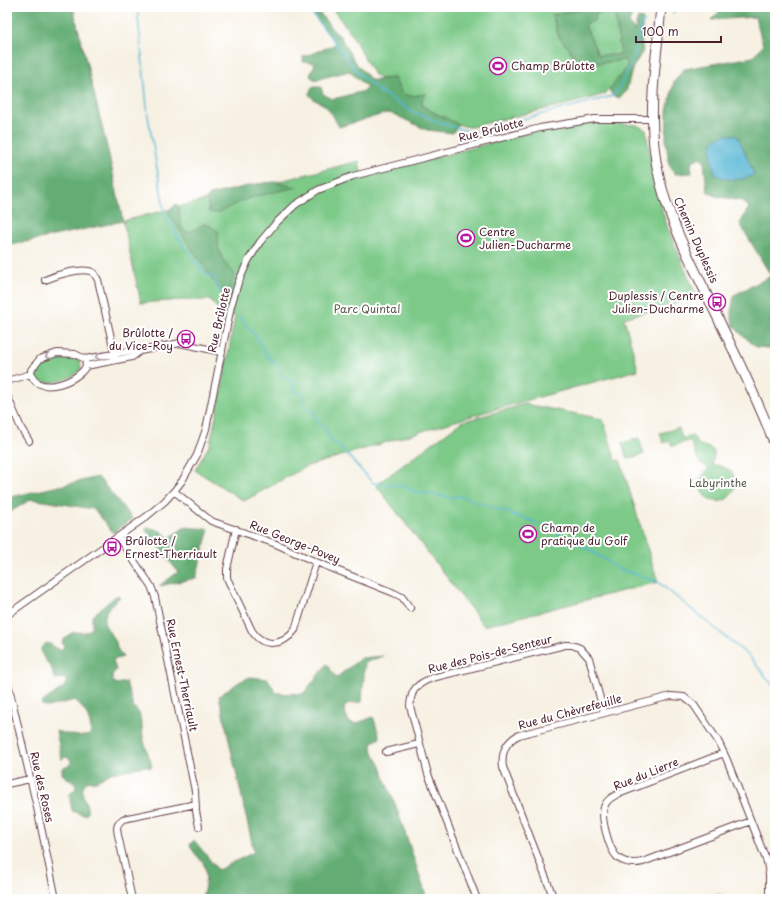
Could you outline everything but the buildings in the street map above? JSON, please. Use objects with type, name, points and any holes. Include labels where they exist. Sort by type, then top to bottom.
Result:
[{"type":"street","name":"Chemin Duplessis","points":[[661,7],[652,119],[657,166],[668,212],[759,407],[775,445]]},
{"type":"street","name":"Rue Brûlotte","points":[[7,615],[118,537],[155,509],[174,491],[190,468],[202,443],[235,291],[251,257],[268,232],[295,205],[318,190],[359,174],[550,125],[596,119],[652,119]]},
{"type":"street","points":[[44,280],[59,275],[86,270],[94,273],[98,280],[115,357]]},
{"type":"street","points":[[115,357],[86,366],[76,378],[62,384],[46,385],[37,382],[31,374],[31,370],[40,359],[52,354],[75,354],[85,359],[115,357],[132,357],[140,351],[180,343],[222,352]]},
{"type":"street","points":[[85,359],[86,366]]},
{"type":"street","points":[[7,381],[31,374]]},
{"type":"street","points":[[7,395],[29,441]]},
{"type":"street","name":"Rue George-Povey","points":[[174,491],[207,518],[290,549],[316,562],[394,593],[402,597],[410,608]]},
{"type":"street","points":[[236,529],[226,569],[227,578],[252,631],[256,637],[262,641],[277,642],[287,638],[295,630],[316,562]]},
{"type":"street","name":"Rue Ernest-Therriault","points":[[118,537],[151,586],[155,597],[196,791],[199,827]]},
{"type":"street","name":"Rue des Pois-de-Senteur","points":[[477,899],[428,774],[410,706],[414,691],[420,683],[432,678],[565,645],[572,645],[580,648],[589,658],[604,713]]},
{"type":"street","name":"Rue des Roses","points":[[7,679],[36,803],[56,899]]},
{"type":"street","name":"Rue du Chèvrefeuille","points":[[554,899],[503,766],[503,756],[507,744],[519,736],[671,696],[684,697],[694,705],[718,741],[724,753]]},
{"type":"street","points":[[7,711],[14,710]]},
{"type":"street","points":[[386,752],[419,744]]},
{"type":"street","points":[[724,753],[768,868],[769,899]]},
{"type":"street","name":"Rue du Lierre","points":[[724,753],[616,795],[610,799],[605,804],[602,816],[611,846],[617,857],[628,863],[643,862],[751,821]]},
{"type":"street","points":[[7,784],[30,779]]},
{"type":"street","points":[[132,899],[118,835],[118,823],[123,819],[196,804]]},
{"type":"green space","points":[[7,7],[73,7],[109,155],[123,221],[7,246]]},
{"type":"green space","points":[[307,7],[315,7],[333,30],[340,36],[354,61],[371,80],[394,78],[402,94],[411,96],[427,94],[422,99],[422,105],[458,124],[453,133],[427,130],[393,114],[387,113],[339,127],[326,107],[312,98],[309,94],[312,87],[321,87],[323,94],[333,99],[364,91],[367,87],[349,71],[315,80],[310,76],[315,63],[303,62],[303,57],[336,44]]},
{"type":"green space","name":"Champ Brûlotte","points":[[331,7],[594,7],[552,15],[559,37],[583,65],[624,60],[627,62],[627,67],[605,94],[475,126],[470,127],[459,125],[445,119],[422,105],[422,99],[426,94],[411,96],[402,94],[394,78],[381,79],[374,75],[352,35]]},
{"type":"green space","points":[[594,7],[635,7],[629,23],[634,31],[638,18],[643,19],[641,39],[643,51],[633,67],[626,92],[619,98],[613,96],[609,90],[627,67],[627,62],[624,60],[583,65],[559,37],[552,15]],"holes":[[[614,10],[621,55],[598,55],[585,25],[594,21],[597,13]]]},
{"type":"green space","points":[[714,7],[775,7],[775,356],[769,348],[756,347],[733,325],[731,313],[734,295],[771,276],[740,224],[749,207],[742,201],[715,196],[707,191],[704,162],[700,157],[691,162],[692,173],[675,174],[669,165],[666,141],[667,111],[674,82],[684,69],[753,57],[763,45],[755,17],[711,20],[719,12]]},
{"type":"green space","points":[[614,10],[621,55],[598,55],[585,25],[586,23],[594,21],[597,13]]},
{"type":"green space","name":"Parc Quintal","points":[[596,122],[637,125],[646,130],[653,173],[662,210],[668,229],[697,297],[624,318],[638,370],[485,412],[305,467],[244,501],[195,470],[210,444],[235,316],[220,313],[211,300],[181,300],[141,303],[123,221],[359,161],[362,177],[532,132],[575,124]]},
{"type":"green space","points":[[274,182],[297,187],[249,198],[217,213],[209,212],[207,198],[210,195],[256,184]]},
{"type":"green space","points":[[176,204],[178,205],[181,226],[187,232],[192,231],[203,224],[209,225],[219,232],[219,250],[223,260],[235,274],[226,300],[168,213]]},
{"type":"green space","points":[[58,355],[72,356],[80,361],[81,369],[70,377],[54,382],[46,383],[35,377],[34,370],[45,359]]},
{"type":"green space","name":"Champ de pratique du Golf","points":[[525,404],[603,419],[616,461],[620,460],[658,582],[484,626],[376,485],[461,422]]},
{"type":"green space","name":"Labyrinthe","points":[[679,428],[682,438],[693,436],[698,444],[710,448],[714,452],[712,464],[723,467],[732,473],[735,481],[734,489],[731,495],[724,500],[711,500],[705,496],[701,490],[700,483],[703,475],[709,468],[699,462],[691,442],[688,441],[672,446],[670,441],[663,443],[660,433]]},
{"type":"green space","points":[[639,438],[644,454],[627,459],[622,443]]},
{"type":"green space","points":[[98,477],[133,519],[113,533],[94,509],[31,499],[7,514],[7,498]]},
{"type":"green space","points":[[148,527],[161,531],[169,538],[185,527],[209,529],[196,578],[159,586],[178,572],[145,529]]},
{"type":"green space","points":[[117,595],[120,597],[106,612],[104,623],[116,642],[117,648],[123,657],[113,660],[116,670],[112,675],[113,682],[117,684],[126,682],[133,706],[139,713],[143,738],[152,766],[150,768],[146,766],[111,773],[97,781],[86,782],[83,794],[87,814],[84,815],[72,811],[69,795],[76,788],[75,784],[62,774],[64,767],[71,764],[71,761],[69,758],[65,757],[62,760],[56,731],[81,736],[90,735],[91,730],[89,720],[82,707],[75,700],[47,707],[42,705],[41,703],[64,687],[67,681],[63,678],[56,679],[53,676],[52,669],[43,657],[41,648],[46,643],[60,650],[64,647],[62,642],[72,633],[89,631],[92,626],[92,616]]},
{"type":"green space","points":[[383,656],[365,663],[362,702],[347,704],[344,709],[349,722],[355,724],[373,717],[374,719],[380,738],[373,742],[372,749],[381,765],[427,899],[202,899],[206,881],[206,871],[203,863],[191,847],[190,844],[194,840],[218,870],[254,852],[219,696],[239,682],[250,677],[268,679],[276,693],[303,694],[327,664],[336,678],[361,658]]},
{"type":"green space","points":[[720,895],[730,899],[691,899]]},
{"type":"water","points":[[727,135],[735,135],[738,137],[754,175],[734,180],[720,177],[715,174],[711,156],[712,145],[715,140]]},
{"type":"waterway","points":[[137,7],[148,116],[166,218],[173,226],[173,230],[177,233],[182,245],[190,252],[194,261],[206,275],[213,276],[215,278],[215,284],[218,286],[219,291],[222,292],[223,296]]},
{"type":"waterway","points":[[307,7],[359,74],[379,91],[411,111],[450,126],[471,132],[613,96],[619,88],[634,57],[642,22],[645,22]]},
{"type":"waterway","points":[[673,13],[680,7]]},
{"type":"waterway","points":[[239,316],[257,338],[268,357],[278,365],[284,378],[293,381],[294,386],[292,390],[301,393],[306,408],[315,413],[318,422],[326,429],[332,441],[338,445],[373,483],[404,486],[412,491],[453,498],[460,496],[472,500]]},
{"type":"waterway","points":[[477,502],[535,522],[574,541],[608,561],[616,568],[658,582],[749,656],[775,688]]},
{"type":"place","name":"Champ Brûlotte","points":[[498,66]]},
{"type":"place","name":"Centre Julien-Ducharme","points":[[466,238]]},
{"type":"place","name":"Duplessis / Centre Julien-Ducharme","points":[[717,302]]},
{"type":"place","name":"Brûlotte / du Vice-Roy","points":[[186,339]]},
{"type":"place","name":"Champ de pratique du Golf","points":[[528,534]]},
{"type":"place","name":"Brûlotte / Ernest-Therriault","points":[[112,547]]}]
